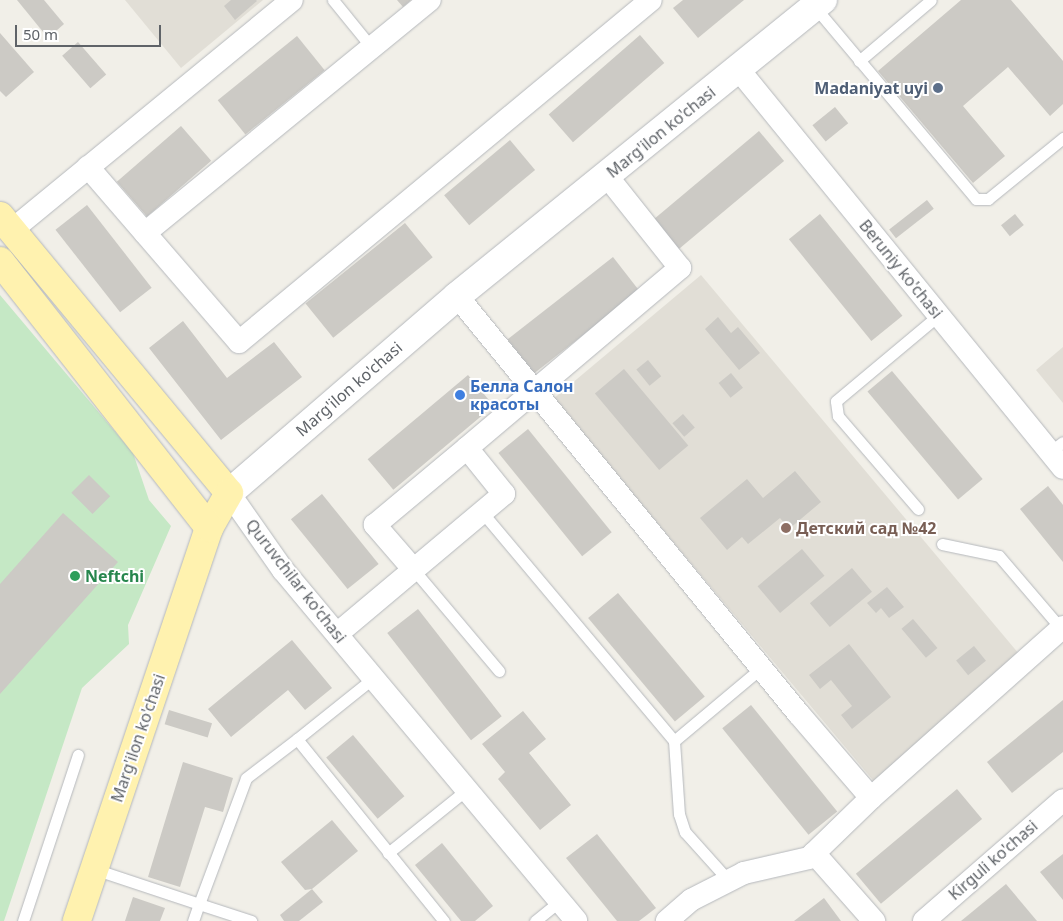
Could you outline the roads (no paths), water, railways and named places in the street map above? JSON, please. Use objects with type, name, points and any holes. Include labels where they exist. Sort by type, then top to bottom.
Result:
[{"type":"main road","name":"Quruvchilar ko'chasi","points":[[6,223],[229,493]]},
{"type":"main road","points":[[0,261],[209,528]]},
{"type":"main road","name":"Marg'ilon ko'chasi","points":[[77,921],[209,528],[229,493]]},
{"type":"street","points":[[6,223],[88,167],[292,0]]},
{"type":"street","points":[[145,233],[430,0]]},
{"type":"street","points":[[88,167],[239,342],[651,0]]},
{"type":"street","name":"Marg'ilon ko'chasi","points":[[229,493],[457,296],[739,70],[818,3]]},
{"type":"street","name":"Beruniy ko'chasi","points":[[739,70],[939,316],[1059,454]]},
{"type":"street","points":[[414,570],[375,525],[680,268],[606,175]]},
{"type":"street","points":[[457,296],[871,798]]},
{"type":"street","points":[[338,634],[504,494],[467,448]]},
{"type":"street","name":"Quruvchilar ko'chasi","points":[[229,493],[283,570],[338,634],[372,679],[576,921]]},
{"type":"street","points":[[667,921],[691,900],[744,873],[809,858],[871,798],[1062,629]]},
{"type":"street","name":"Kirguli ko'chasi","points":[[924,921],[1063,800]]},
{"type":"street","points":[[814,853],[874,921]]},
{"type":"lane","points":[[333,0],[372,48]]},
{"type":"lane","points":[[859,61],[931,0]]},
{"type":"lane","points":[[818,3],[859,61],[976,199],[988,199],[1063,138]]},
{"type":"lane","points":[[918,510],[838,416],[836,401],[939,316]]},
{"type":"lane","points":[[482,512],[674,741],[678,814],[685,832],[729,881]]},
{"type":"lane","points":[[942,544],[999,556],[1062,629]]},
{"type":"lane","points":[[414,570],[499,671]]},
{"type":"lane","points":[[674,741],[762,668]]},
{"type":"lane","points":[[193,921],[246,778],[372,679]]},
{"type":"lane","points":[[297,739],[444,921]]},
{"type":"lane","points":[[23,921],[78,755]]},
{"type":"lane","points":[[388,853],[466,790]]},
{"type":"lane","points":[[94,869],[251,921]]},
{"type":"lane","points":[[535,921],[560,901]]},
{"type":"place","name":"Madaniyat uyi","points":[[938,88]]},
{"type":"place","name":"Белла Салон красоты","points":[[460,395]]},
{"type":"place","name":"Детский сад №42","points":[[786,528]]},
{"type":"place","name":"Neftchi","points":[[75,576]]}]
